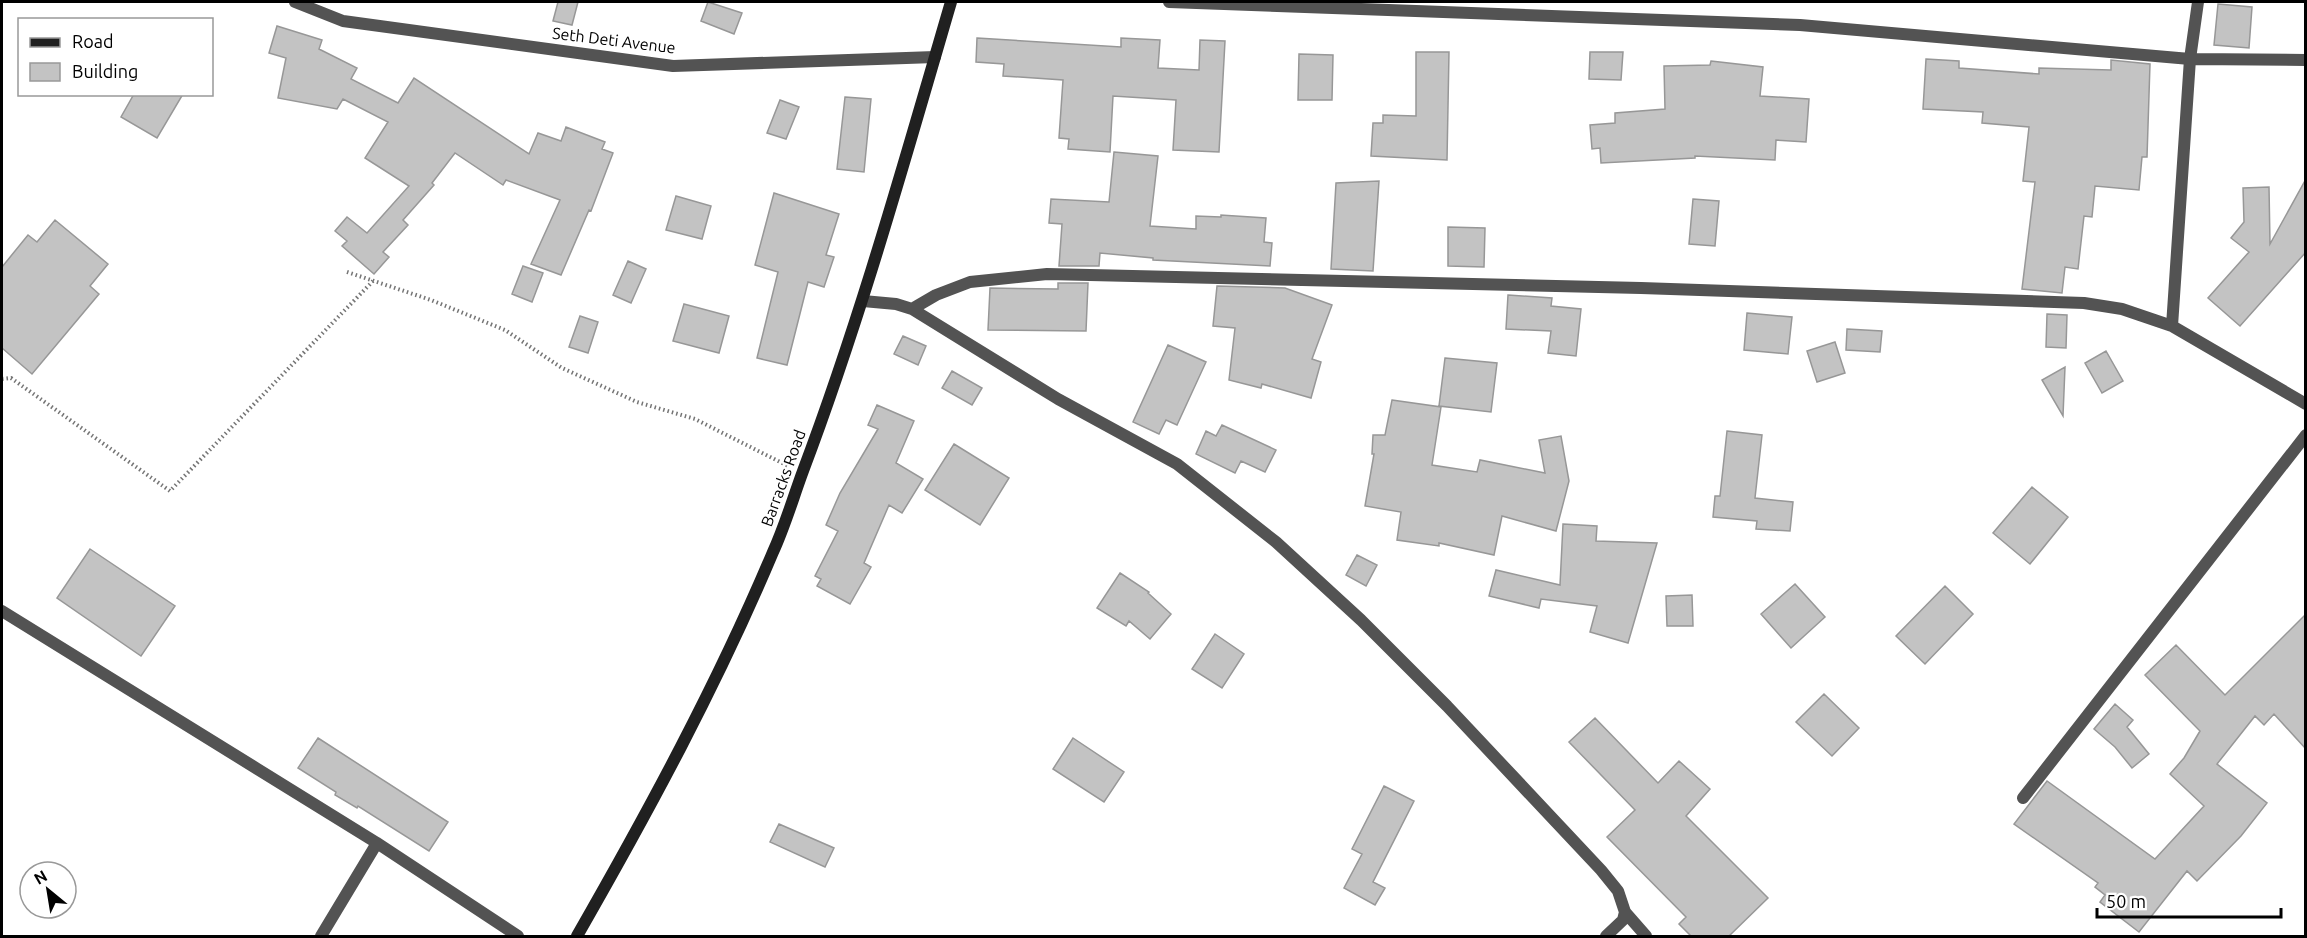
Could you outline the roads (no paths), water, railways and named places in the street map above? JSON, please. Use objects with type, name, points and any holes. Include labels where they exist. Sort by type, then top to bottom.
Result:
[{"type":"street","name":"Seth Deti Avenue","points":[[295,2],[343,21],[673,66],[935,57]]},
{"type":"street","name":"Barracks Road","points":[[577,936],[644,819],[708,695],[774,551],[862,301],[951,2]]},
{"type":"street","points":[[1169,2],[1800,26],[2190,59],[2306,60]]},
{"type":"street","points":[[2172,326],[2190,59],[2198,2]]},
{"type":"street","points":[[912,309],[936,295],[970,282],[1047,274],[1653,289],[2084,303],[2122,309],[2172,326],[2306,404]]},
{"type":"street","points":[[862,301],[896,304],[912,309],[1058,399],[1177,464],[1276,542],[1377,635],[1448,706],[1601,870],[1618,891],[1625,912],[1646,936]]},
{"type":"street","points":[[2023,798],[2306,435]]},
{"type":"street","points":[[2,611],[377,843],[518,936]]},
{"type":"street","points":[[321,936],[377,843]]},
{"type":"street","points":[[1606,936],[1623,920],[1625,912]]}]
